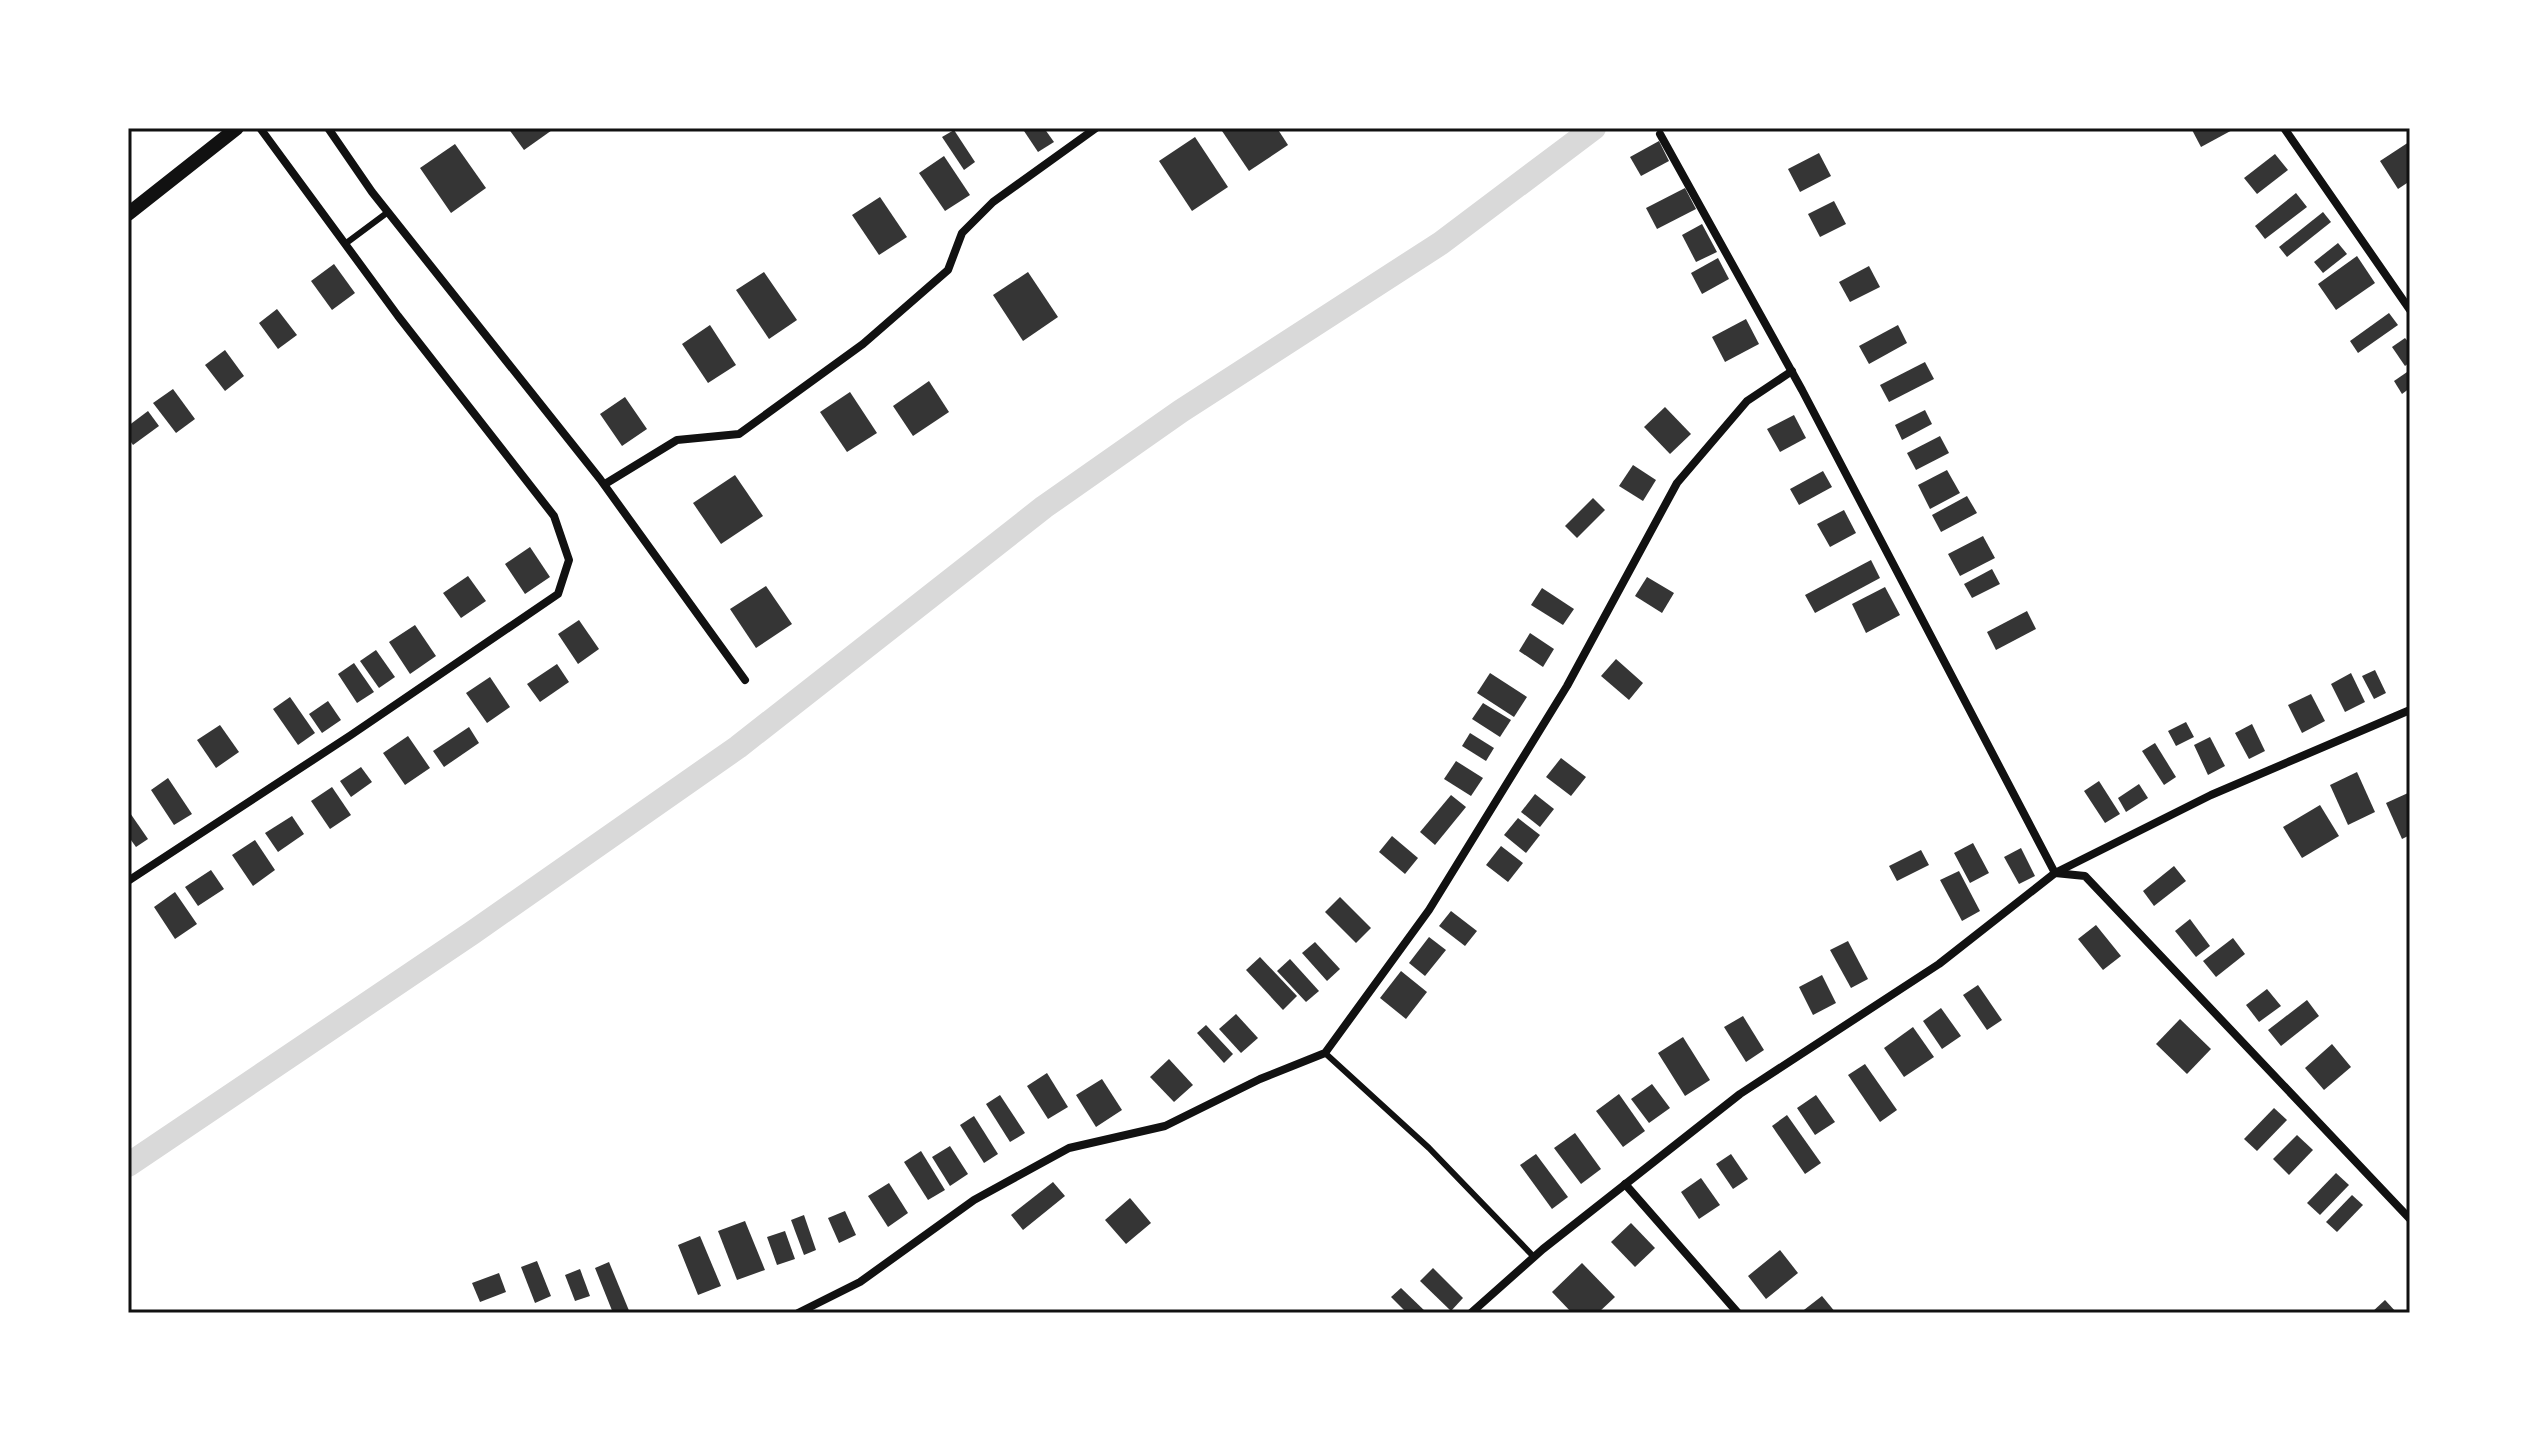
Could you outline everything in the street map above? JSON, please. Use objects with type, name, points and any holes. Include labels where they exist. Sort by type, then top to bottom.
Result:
[{"type":"street","points":[[128,214],[237,128]]},
{"type":"street","points":[[128,881],[558,594],[569,560],[554,516],[260,128]]},
{"type":"street","points":[[328,128],[388,212],[605,484],[745,680]]},
{"type":"street","points":[[605,484],[677,440],[739,434],[839,362],[948,270],[962,233],[993,202],[1096,128]]},
{"type":"street","points":[[2284,128],[2410,310]]},
{"type":"street","points":[[1660,134],[1792,371],[2055,873]]},
{"type":"street","points":[[798,1313],[860,1282],[974,1200],[1069,1148],[1165,1126],[1260,1079],[1325,1053],[1429,910],[1567,686],[1677,483],[1747,401],[1792,371]]},
{"type":"street","points":[[1471,1313],[1534,1257],[1740,1094],[1939,964],[2055,873],[2211,795],[2410,710]]},
{"type":"street","points":[[2055,873],[2085,876],[2410,1219]]},
{"type":"street","points":[[1625,1184],[1738,1313]]},
{"type":"lane","points":[[345,244],[388,212]]},
{"type":"lane","points":[[1325,1053],[1429,1148],[1534,1257]]},
{"type":"building","points":[[508,128],[555,128],[524,150]]},
{"type":"building","points":[[1022,128],[1044,128],[1054,142],[1038,152]]},
{"type":"building","points":[[1220,128],[1277,128],[1288,145],[1249,171]]},
{"type":"building","points":[[2191,128],[2236,128],[2201,147]]},
{"type":"building","points":[[954,130],[975,162],[964,170],[942,137]]},
{"type":"building","points":[[1195,137],[1228,187],[1192,211],[1159,161]]},
{"type":"building","points":[[1659,141],[1669,161],[1641,176],[1630,157]]},
{"type":"building","points":[[2409,142],[2410,181],[2398,189],[2380,161]]},
{"type":"building","points":[[455,144],[486,188],[451,213],[420,168]]},
{"type":"building","points":[[1819,153],[1831,176],[1800,192],[1788,169]]},
{"type":"building","points":[[2275,154],[2288,170],[2257,194],[2244,178]]},
{"type":"building","points":[[944,156],[970,195],[945,211],[919,173]]},
{"type":"building","points":[[1685,188],[1696,209],[1657,229],[1646,208]]},
{"type":"building","points":[[2296,193],[2307,207],[2265,239],[2255,226]]},
{"type":"building","points":[[880,197],[907,237],[879,255],[852,215]]},
{"type":"building","points":[[1834,201],[1846,224],[1820,237],[1808,214]]},
{"type":"building","points":[[2323,212],[2331,222],[2287,257],[2279,247]]},
{"type":"building","points":[[1702,224],[1717,252],[1696,262],[1682,235]]},
{"type":"building","points":[[2338,243],[2347,254],[2323,273],[2314,262]]},
{"type":"building","points":[[2357,256],[2375,283],[2336,310],[2318,284]]},
{"type":"building","points":[[1718,258],[1729,279],[1702,294],[1691,273]]},
{"type":"building","points":[[334,264],[355,293],[332,310],[311,281]]},
{"type":"building","points":[[1869,266],[1880,287],[1850,302],[1839,282]]},
{"type":"building","points":[[764,272],[797,320],[769,339],[736,290]]},
{"type":"building","points":[[1028,272],[1058,317],[1023,341],[993,295]]},
{"type":"building","points":[[277,309],[297,335],[278,349],[259,323]]},
{"type":"building","points":[[2389,313],[2398,325],[2358,353],[2350,341]]},
{"type":"building","points":[[1746,319],[1759,344],[1725,362],[1712,337]]},
{"type":"building","points":[[710,325],[736,365],[708,383],[682,344]]},
{"type":"building","points":[[1898,325],[1907,343],[1869,364],[1859,346]]},
{"type":"building","points":[[2405,338],[2410,344],[2410,362],[2405,366],[2392,347]]},
{"type":"building","points":[[225,350],[244,376],[225,391],[205,365]]},
{"type":"building","points":[[1925,362],[1934,379],[1889,402],[1880,385]]},
{"type":"building","points":[[2410,370],[2410,388],[2402,394],[2394,381]]},
{"type":"building","points":[[929,381],[949,412],[913,436],[893,406]]},
{"type":"building","points":[[173,389],[195,419],[176,433],[153,403]]},
{"type":"building","points":[[850,392],[877,433],[847,452],[820,412]]},
{"type":"building","points":[[625,397],[647,429],[622,446],[600,414]]},
{"type":"building","points":[[1665,407],[1691,434],[1670,454],[1644,427]]},
{"type":"building","points":[[1925,410],[1932,424],[1902,440],[1895,425]]},
{"type":"building","points":[[148,411],[159,426],[133,445],[128,438],[128,426]]},
{"type":"building","points":[[1794,415],[1806,438],[1780,452],[1767,429]]},
{"type":"building","points":[[1940,436],[1949,453],[1916,470],[1907,453]]},
{"type":"building","points":[[1633,465],[1656,480],[1643,501],[1619,486]]},
{"type":"building","points":[[1947,470],[1960,493],[1930,509],[1918,485]]},
{"type":"building","points":[[1823,471],[1832,487],[1799,505],[1790,489]]},
{"type":"building","points":[[735,475],[763,516],[721,544],[693,503]]},
{"type":"building","points":[[1967,496],[1977,513],[1941,532],[1932,515]]},
{"type":"building","points":[[1593,498],[1605,510],[1577,538],[1565,526]]},
{"type":"building","points":[[1844,510],[1856,533],[1830,547],[1817,524]]},
{"type":"building","points":[[1983,536],[1995,558],[1960,576],[1948,554]]},
{"type":"building","points":[[530,547],[550,577],[525,594],[505,564]]},
{"type":"building","points":[[1871,560],[1880,578],[1815,613],[1805,595]]},
{"type":"building","points":[[1992,569],[2000,584],[1972,598],[1964,584]]},
{"type":"building","points":[[468,576],[486,601],[461,618],[443,593]]},
{"type":"building","points":[[1647,577],[1674,593],[1662,613],[1635,596]]},
{"type":"building","points":[[766,586],[792,624],[756,648],[730,609]]},
{"type":"building","points":[[1885,587],[1900,615],[1866,633],[1852,604]]},
{"type":"building","points":[[1542,588],[1574,609],[1563,625],[1531,605]]},
{"type":"building","points":[[2027,611],[2036,629],[1996,650],[1987,632]]},
{"type":"building","points":[[579,620],[599,649],[578,664],[558,634]]},
{"type":"building","points":[[415,625],[436,656],[410,674],[389,642]]},
{"type":"building","points":[[1530,633],[1554,649],[1543,667],[1519,651]]},
{"type":"building","points":[[376,650],[395,677],[379,688],[360,661]]},
{"type":"building","points":[[1616,659],[1643,683],[1629,700],[1601,676]]},
{"type":"building","points":[[354,663],[374,692],[357,703],[338,674]]},
{"type":"building","points":[[557,664],[569,682],[540,702],[527,684]]},
{"type":"building","points":[[2375,670],[2386,693],[2374,699],[2362,676]]},
{"type":"building","points":[[1490,673],[1527,697],[1514,717],[1477,693]]},
{"type":"building","points":[[2351,673],[2365,702],[2345,712],[2331,684]]},
{"type":"building","points":[[490,677],[510,707],[487,723],[466,693]]},
{"type":"building","points":[[2311,694],[2325,721],[2302,733],[2288,705]]},
{"type":"building","points":[[290,697],[315,733],[298,745],[273,709]]},
{"type":"building","points":[[328,701],[341,720],[322,733],[309,714]]},
{"type":"building","points":[[1483,703],[1511,720],[1500,737],[1472,719]]},
{"type":"building","points":[[2186,722],[2194,737],[2176,746],[2168,731]]},
{"type":"building","points":[[2252,724],[2265,751],[2249,759],[2235,733]]},
{"type":"building","points":[[220,725],[239,752],[216,768],[197,740]]},
{"type":"building","points":[[469,727],[479,743],[444,767],[433,751]]},
{"type":"building","points":[[1470,733],[1494,748],[1486,761],[1462,746]]},
{"type":"building","points":[[408,736],[430,768],[405,785],[383,753]]},
{"type":"building","points":[[2210,737],[2225,766],[2208,775],[2194,745]]},
{"type":"building","points":[[2155,743],[2176,777],[2164,785],[2142,751]]},
{"type":"building","points":[[1561,758],[1586,777],[1571,796],[1546,777]]},
{"type":"building","points":[[1456,761],[1483,778],[1471,796],[1444,779]]},
{"type":"building","points":[[361,767],[372,782],[351,797],[340,781]]},
{"type":"building","points":[[2357,772],[2375,812],[2348,825],[2330,785]]},
{"type":"building","points":[[168,778],[192,814],[174,825],[151,790]]},
{"type":"building","points":[[2099,781],[2120,814],[2105,823],[2084,791]]},
{"type":"building","points":[[2139,784],[2148,798],[2126,812],[2118,798]]},
{"type":"building","points":[[332,787],[351,815],[330,829],[311,801]]},
{"type":"building","points":[[2408,793],[2410,835],[2402,839],[2386,803]]},
{"type":"building","points":[[1535,794],[1554,809],[1540,827],[1521,812]]},
{"type":"building","points":[[1451,795],[1466,807],[1435,845],[1420,832]]},
{"type":"building","points":[[2320,805],[2339,836],[2302,858],[2283,827]]},
{"type":"building","points":[[128,810],[148,839],[136,847],[128,836]]},
{"type":"building","points":[[292,816],[304,834],[278,852],[265,833]]},
{"type":"building","points":[[1518,818],[1540,835],[1526,853],[1504,835]]},
{"type":"building","points":[[1392,836],[1418,858],[1405,874],[1379,852]]},
{"type":"building","points":[[255,840],[275,870],[253,886],[232,855]]},
{"type":"building","points":[[1973,843],[1989,873],[1970,883],[1954,853]]},
{"type":"building","points":[[1501,846],[1523,863],[1508,882],[1486,865]]},
{"type":"building","points":[[2021,848],[2035,876],[2019,884],[2004,857]]},
{"type":"building","points":[[1921,850],[1929,865],[1897,881],[1889,866]]},
{"type":"building","points":[[2174,866],[2186,881],[2154,906],[2143,891]]},
{"type":"building","points":[[211,870],[224,889],[198,906],[185,887]]},
{"type":"building","points":[[1959,871],[1980,911],[1962,921],[1940,880]]},
{"type":"building","points":[[175,892],[197,924],[175,939],[154,907]]},
{"type":"building","points":[[1340,897],[1371,928],[1356,943],[1325,912]]},
{"type":"building","points":[[1451,911],[1477,931],[1465,946],[1439,926]]},
{"type":"building","points":[[2190,919],[2210,946],[2196,957],[2175,931]]},
{"type":"building","points":[[2096,925],[2121,956],[2103,970],[2078,939]]},
{"type":"building","points":[[1429,937],[1446,950],[1425,976],[1409,963]]},
{"type":"building","points":[[2233,938],[2245,954],[2216,977],[2203,961]]},
{"type":"building","points":[[1848,941],[1868,979],[1851,988],[1830,950]]},
{"type":"building","points":[[1315,942],[1340,969],[1327,981],[1302,953]]},
{"type":"building","points":[[1260,957],[1297,996],[1283,1010],[1246,970]]},
{"type":"building","points":[[1290,959],[1319,991],[1306,1002],[1277,971]]},
{"type":"building","points":[[1401,971],[1427,992],[1406,1019],[1380,998]]},
{"type":"building","points":[[1822,975],[1836,1003],[1813,1015],[1799,987]]},
{"type":"building","points":[[1978,985],[2002,1020],[1987,1030],[1963,995]]},
{"type":"building","points":[[2267,989],[2281,1006],[2259,1022],[2246,1005]]},
{"type":"building","points":[[2307,1000],[2319,1016],[2281,1046],[2268,1030]]},
{"type":"building","points":[[1941,1008],[1961,1036],[1942,1049],[1923,1021]]},
{"type":"building","points":[[1236,1014],[1258,1038],[1241,1053],[1219,1029]]},
{"type":"building","points":[[1743,1016],[1764,1050],[1746,1062],[1724,1027]]},
{"type":"building","points":[[2180,1019],[2211,1049],[2187,1074],[2156,1044]]},
{"type":"building","points":[[1206,1025],[1233,1054],[1224,1063],[1197,1033]]},
{"type":"building","points":[[1913,1027],[1934,1057],[1904,1077],[1884,1048]]},
{"type":"building","points":[[1683,1037],[1710,1080],[1685,1096],[1658,1053]]},
{"type":"building","points":[[2332,1044],[2351,1067],[2324,1090],[2305,1068]]},
{"type":"building","points":[[1169,1059],[1193,1085],[1174,1102],[1150,1077]]},
{"type":"building","points":[[1865,1064],[1897,1110],[1880,1122],[1848,1075]]},
{"type":"building","points":[[1047,1073],[1068,1107],[1048,1119],[1027,1086]]},
{"type":"building","points":[[1102,1079],[1122,1110],[1096,1127],[1076,1095]]},
{"type":"building","points":[[1652,1084],[1670,1108],[1649,1123],[1631,1099]]},
{"type":"building","points":[[1619,1094],[1645,1131],[1623,1147],[1596,1111]]},
{"type":"building","points":[[1000,1095],[1025,1133],[1010,1142],[986,1104]]},
{"type":"building","points":[[1816,1095],[1835,1122],[1815,1135],[1797,1108]]},
{"type":"building","points":[[2274,1108],[2287,1120],[2257,1151],[2244,1139]]},
{"type":"building","points":[[1787,1115],[1821,1163],[1805,1174],[1772,1126]]},
{"type":"building","points":[[974,1116],[998,1154],[984,1163],[960,1125]]},
{"type":"building","points":[[1575,1133],[1601,1169],[1581,1184],[1554,1148]]},
{"type":"building","points":[[2297,1135],[2313,1150],[2289,1175],[2273,1159]]},
{"type":"building","points":[[950,1146],[968,1174],[950,1186],[932,1157]]},
{"type":"building","points":[[921,1151],[945,1190],[928,1200],[904,1162]]},
{"type":"building","points":[[1536,1154],[1568,1197],[1552,1209],[1520,1165]]},
{"type":"building","points":[[1731,1154],[1748,1179],[1733,1189],[1716,1164]]},
{"type":"building","points":[[2336,1173],[2349,1185],[2320,1215],[2307,1203]]},
{"type":"building","points":[[1701,1178],[1720,1205],[1699,1219],[1681,1192]]},
{"type":"building","points":[[1053,1182],[1065,1196],[1023,1230],[1011,1215]]},
{"type":"building","points":[[889,1183],[908,1213],[888,1227],[868,1196]]},
{"type":"building","points":[[2352,1195],[2363,1205],[2337,1232],[2326,1222]]},
{"type":"building","points":[[1130,1198],[1151,1223],[1126,1244],[1105,1220]]},
{"type":"building","points":[[845,1211],[856,1235],[839,1243],[828,1218]]},
{"type":"building","points":[[804,1215],[816,1250],[804,1255],[791,1220]]},
{"type":"building","points":[[745,1221],[765,1270],[737,1280],[718,1231]]},
{"type":"building","points":[[1631,1223],[1655,1248],[1635,1267],[1611,1242]]},
{"type":"building","points":[[785,1231],[795,1259],[777,1265],[767,1237]]},
{"type":"building","points":[[700,1236],[721,1286],[698,1295],[678,1245]]},
{"type":"building","points":[[1780,1250],[1798,1273],[1766,1299],[1748,1276]]},
{"type":"building","points":[[537,1261],[551,1296],[535,1303],[521,1267]]},
{"type":"building","points":[[609,1262],[630,1313],[613,1313],[595,1268]]},
{"type":"building","points":[[1582,1263],[1615,1297],[1598,1313],[1572,1313],[1552,1292]]},
{"type":"building","points":[[1433,1268],[1463,1298],[1451,1311],[1420,1281]]},
{"type":"building","points":[[580,1269],[590,1296],[575,1301],[565,1275]]},
{"type":"building","points":[[499,1273],[506,1292],[480,1302],[472,1283]]},
{"type":"building","points":[[1401,1288],[1427,1313],[1407,1313],[1391,1297]]},
{"type":"building","points":[[1822,1296],[1836,1313],[1800,1313]]},
{"type":"building","points":[[2385,1300],[2397,1313],[2371,1313]]},
{"type":"waterway","points":[[128,1165],[472,933],[738,747],[1044,507],[1181,411],[1441,243],[1594,128]]}]
